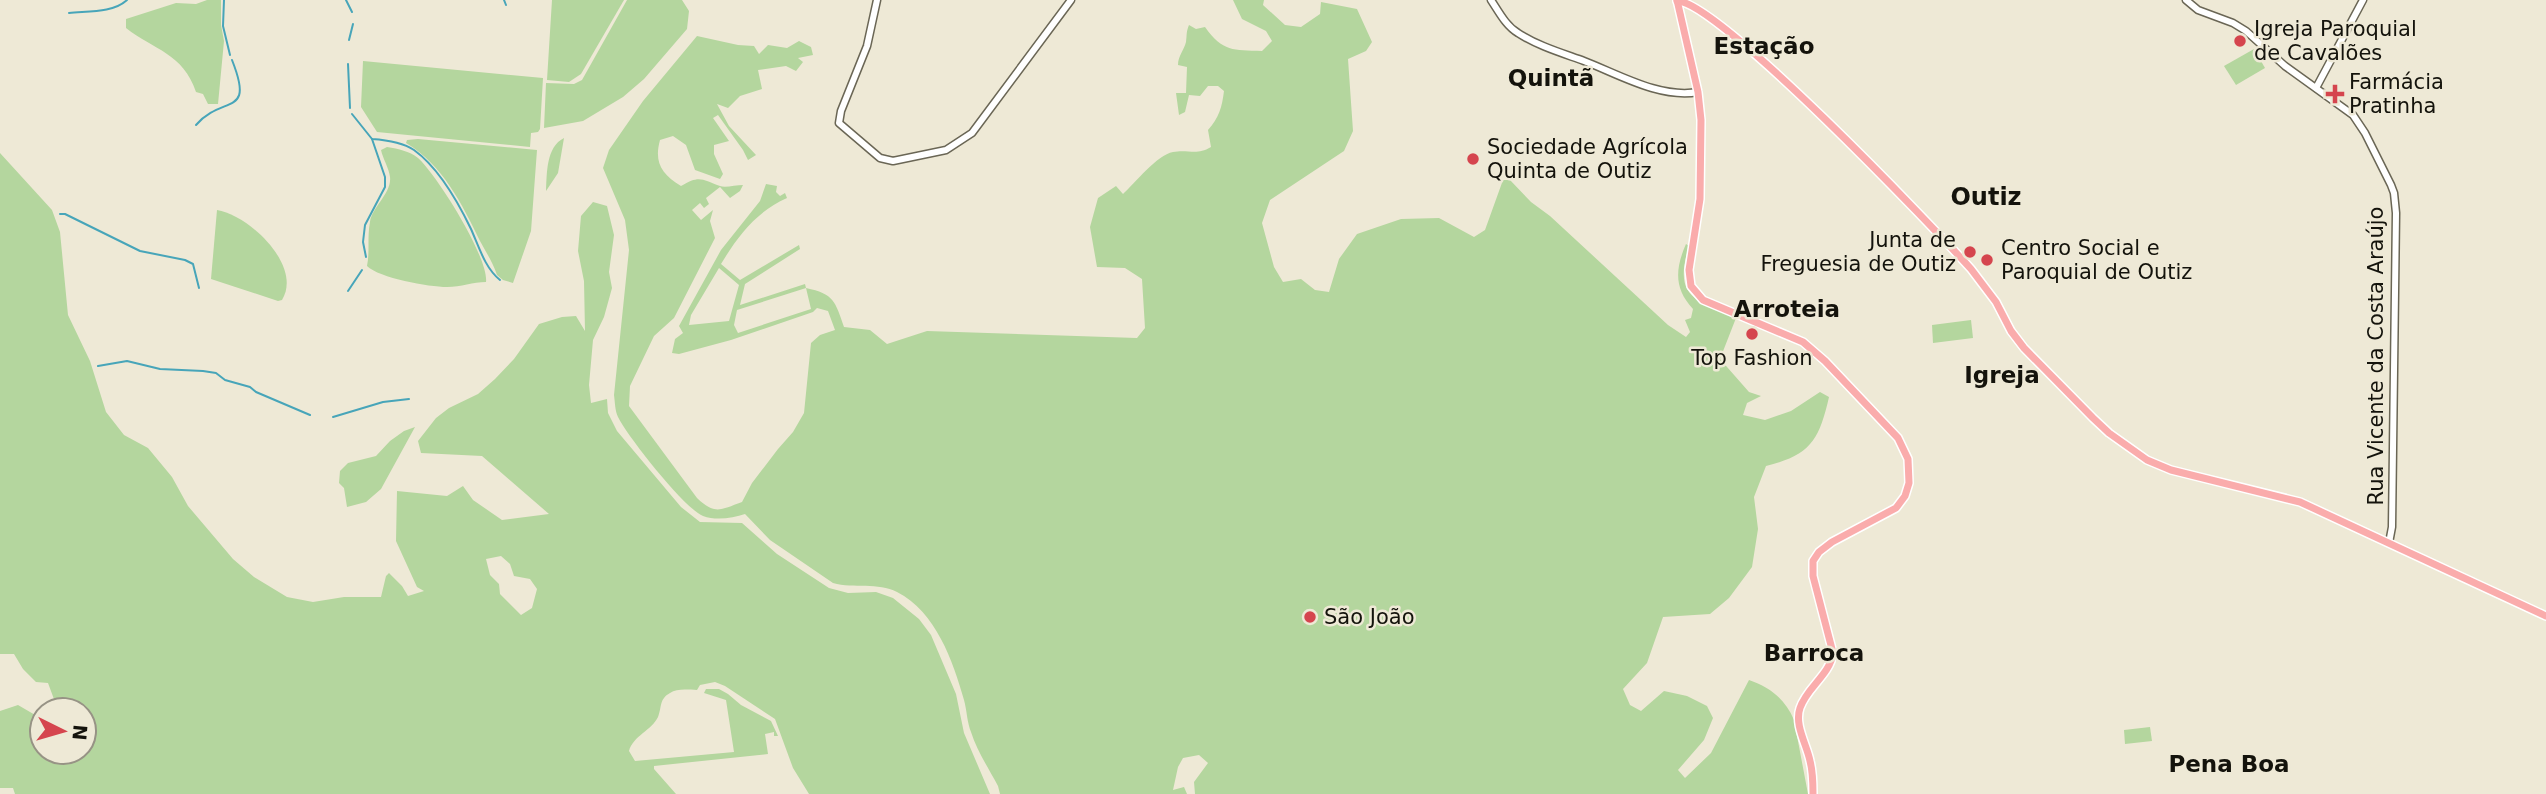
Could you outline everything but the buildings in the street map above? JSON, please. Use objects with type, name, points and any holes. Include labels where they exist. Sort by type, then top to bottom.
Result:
[{"type":"main road","points":[[1813,794],[1811,766],[1798,713],[1803,700],[1828,668],[1833,653],[1813,576],[1813,561],[1819,552],[1832,542],[1896,508],[1908,486],[1909,466],[1906,452],[1898,438],[1810,348],[1786,333],[1703,300],[1693,289],[1689,270],[1699,208],[1701,115],[1677,1],[1691,3],[1796,88],[1949,244],[1987,289],[2024,348],[2109,433],[2147,460],[2161,467],[2300,502],[2546,616]]},
{"type":"street","points":[[877,0],[867,46],[841,111],[839,124],[880,159],[893,162],[946,150],[972,133],[1071,0]]},
{"type":"street","points":[[1491,0],[1506,23],[1517,33],[1543,46],[1652,87],[1681,93],[1698,92]]},
{"type":"street","points":[[2186,0],[2198,10],[2241,27],[2285,66],[2316,88],[2363,0]]},
{"type":"street","name":"Rua Vicente da Costa Araújo","points":[[2316,88],[2353,115],[2365,133],[2394,193],[2396,204],[2392,527],[2389,543]]},
{"type":"green space","points":[[207,0],[221,0],[224,41],[218,104],[208,104],[203,94],[196,92],[176,60],[126,28],[126,19],[176,3],[196,4]]},
{"type":"green space","points":[[552,0],[624,0],[581,74],[569,82],[547,80]]},
{"type":"green space","points":[[627,0],[682,0],[689,11],[687,29],[644,79],[623,97],[583,121],[544,128],[546,83],[574,84],[582,80]]},
{"type":"green space","points":[[1233,0],[1264,0],[1263,5],[1285,25],[1301,27],[1320,14],[1321,2],[1357,9],[1372,42],[1366,51],[1348,59],[1353,131],[1344,151],[1270,200],[1262,223],[1274,267],[1283,282],[1301,279],[1315,290],[1329,292],[1339,259],[1357,234],[1401,219],[1439,218],[1474,237],[1485,230],[1503,180],[1510,180],[1668,325],[1686,337],[1690,332],[1685,320],[1691,318],[1693,309],[1682,294],[1678,270],[1686,244],[1689,246],[1685,263],[1686,287],[1699,301],[1736,318],[1720,359],[1749,392],[1761,396],[1747,403],[1743,415],[1765,420],[1791,411],[1820,392],[1829,397],[1821,425],[1810,444],[1793,457],[1766,466],[1754,497],[1758,529],[1752,567],[1729,598],[1710,614],[1663,617],[1647,663],[1623,689],[1630,705],[1641,711],[1664,691],[1687,696],[1707,706],[1713,718],[1704,740],[1678,770],[1685,778],[1711,753],[1749,680],[1764,686],[1781,700],[1794,720],[1808,794],[1195,794],[1194,782],[1208,763],[1199,755],[1183,758],[1178,767],[1173,790],[1184,787],[1187,794],[1000,794],[974,739],[960,685],[948,654],[932,625],[911,601],[890,589],[833,583],[770,540],[745,514],[724,518],[703,516],[670,486],[624,427],[617,415],[614,395],[629,250],[625,220],[603,168],[609,150],[643,101],[697,36],[754,46],[759,54],[768,45],[787,48],[799,41],[811,47],[813,55],[798,58],[803,62],[796,71],[786,66],[758,70],[762,89],[740,96],[728,108],[717,104],[729,126],[756,155],[748,160],[718,115],[713,118],[729,141],[714,145],[714,154],[723,174],[720,179],[695,170],[686,145],[673,136],[660,140],[658,148],[659,161],[664,172],[681,186],[701,179],[722,187],[743,185],[740,191],[730,198],[720,187],[706,198],[709,204],[704,208],[700,203],[692,210],[701,220],[713,210],[710,221],[715,238],[674,318],[654,336],[630,386],[629,406],[697,498],[709,507],[718,509],[742,502],[752,483],[793,432],[804,413],[811,343],[820,335],[835,330],[828,311],[817,308],[813,312],[731,340],[679,354],[672,353],[675,339],[683,333],[679,326],[721,250],[760,201],[766,184],[777,186],[776,192],[780,196],[785,193],[787,198],[766,210],[749,226],[721,264],[740,280],[799,245],[800,249],[745,284],[740,305],[805,284],[806,288],[822,293],[832,300],[844,327],[870,330],[887,344],[927,331],[1137,338],[1145,328],[1142,279],[1125,268],[1097,267],[1090,227],[1098,198],[1116,186],[1123,194],[1167,154],[1179,151],[1197,152],[1211,147],[1208,130],[1219,112],[1224,91],[1218,86],[1208,86],[1200,96],[1189,95],[1185,112],[1179,115],[1176,93],[1186,93],[1187,67],[1178,65],[1179,59],[1189,25],[1196,29],[1205,27],[1217,41],[1229,48],[1262,51],[1272,41],[1266,31],[1242,19]],"holes":[[[719,268],[739,285],[729,321],[689,325],[691,315]],[[806,288],[811,309],[738,333],[734,325],[737,310]]]},
{"type":"green space","points":[[2254,49],[2265,68],[2236,85],[2224,66]]},
{"type":"green space","points":[[363,61],[543,78],[540,129],[531,133],[530,147],[377,132],[361,107]]},
{"type":"green space","points":[[564,138],[558,173],[546,191],[551,154],[558,142]]},
{"type":"green space","points":[[407,140],[537,150],[531,231],[513,283],[497,275],[466,213],[441,174],[431,162],[406,143]]},
{"type":"green space","points":[[387,147],[418,158],[437,181],[471,237],[485,270],[486,282],[439,287],[393,278],[367,266],[372,216],[390,183],[381,150]]},
{"type":"green space","points":[[0,153],[52,210],[60,232],[68,315],[90,361],[106,412],[124,435],[148,448],[172,477],[188,506],[233,559],[254,577],[287,597],[313,602],[344,597],[381,597],[389,573],[408,596],[424,591],[417,587],[396,541],[397,491],[447,496],[463,486],[473,500],[502,520],[549,514],[482,456],[421,453],[418,441],[436,418],[449,408],[478,394],[495,379],[514,359],[539,324],[576,316],[585,331],[584,281],[578,251],[581,216],[593,202],[607,206],[614,235],[609,272],[612,288],[604,317],[593,340],[589,385],[591,403],[607,399],[608,413],[617,431],[681,507],[700,522],[742,523],[777,554],[829,588],[848,593],[876,592],[893,598],[919,619],[931,635],[956,694],[964,733],[990,794],[809,794],[793,768],[775,719],[715,682],[700,685],[697,690],[676,690],[666,695],[655,722],[631,746],[629,751],[635,761],[734,752],[726,700],[704,693],[706,689],[719,689],[771,721],[778,736],[774,736],[774,732],[765,734],[768,754],[654,766],[676,794],[15,794],[13,788],[0,788],[0,711],[18,705],[28,711],[28,766],[98,766],[98,696],[53,696],[48,683],[36,682],[23,669],[14,654],[0,654]],"holes":[[[501,556],[510,564],[514,576],[530,579],[537,589],[532,608],[521,615],[500,594],[499,584],[490,575],[486,559]]]},
{"type":"green space","points":[[217,210],[244,221],[269,244],[285,272],[287,287],[282,300],[211,279]]},
{"type":"green space","points":[[1971,320],[1973,338],[1933,343],[1932,325]]},
{"type":"green space","points":[[415,427],[381,489],[366,502],[347,507],[344,488],[339,483],[340,471],[348,463],[376,456],[390,441]]},
{"type":"green space","points":[[2150,727],[2152,741],[2125,744],[2124,730]]},
{"type":"waterway","points":[[69,13],[108,9],[127,0]]},
{"type":"waterway","points":[[224,0],[223,26],[230,55]]},
{"type":"waterway","points":[[346,0],[352,12]]},
{"type":"waterway","points":[[504,0],[506,5]]},
{"type":"waterway","points":[[349,40],[353,24]]},
{"type":"waterway","points":[[196,125],[206,116],[238,98],[240,90],[232,60]]},
{"type":"waterway","points":[[348,64],[350,108]]},
{"type":"waterway","points":[[352,114],[372,139],[409,147],[432,166],[454,197],[486,263],[500,280]]},
{"type":"waterway","points":[[366,257],[363,242],[365,225],[385,187],[385,177],[372,139]]},
{"type":"waterway","points":[[60,214],[140,251],[193,264],[199,288]]},
{"type":"waterway","points":[[348,291],[362,270]]},
{"type":"waterway","points":[[98,366],[127,361],[160,369],[216,373],[225,380],[250,387],[310,415]]},
{"type":"waterway","points":[[333,417],[383,402],[409,399]]},
{"type":"place","name":"Igreja Paroquial de Cavalões","points":[[2240,41]]},
{"type":"place","name":"Farmácia Pratinha","points":[[2335,94]]},
{"type":"place","name":"Sociedade Agrícola Quinta de Outiz","points":[[1473,159]]},
{"type":"place","name":"Junta de Freguesia de Outiz","points":[[1970,252]]},
{"type":"place","name":"Centro Social e Paroquial de Outiz","points":[[1987,260]]},
{"type":"place","name":"Top Fashion","points":[[1752,334]]},
{"type":"place","name":"São João","points":[[1310,617]]},
{"type":"district","name":"Estação","points":[[1764,46]]},
{"type":"district","name":"Quintã","points":[[1551,78]]},
{"type":"district","name":"Outiz","points":[[1986,197]]},
{"type":"district","name":"Arroteia","points":[[1787,309]]},
{"type":"district","name":"Igreja","points":[[2002,375]]},
{"type":"district","name":"Barroca","points":[[1814,653]]},
{"type":"district","name":"Pena Boa","points":[[2229,764]]}]
